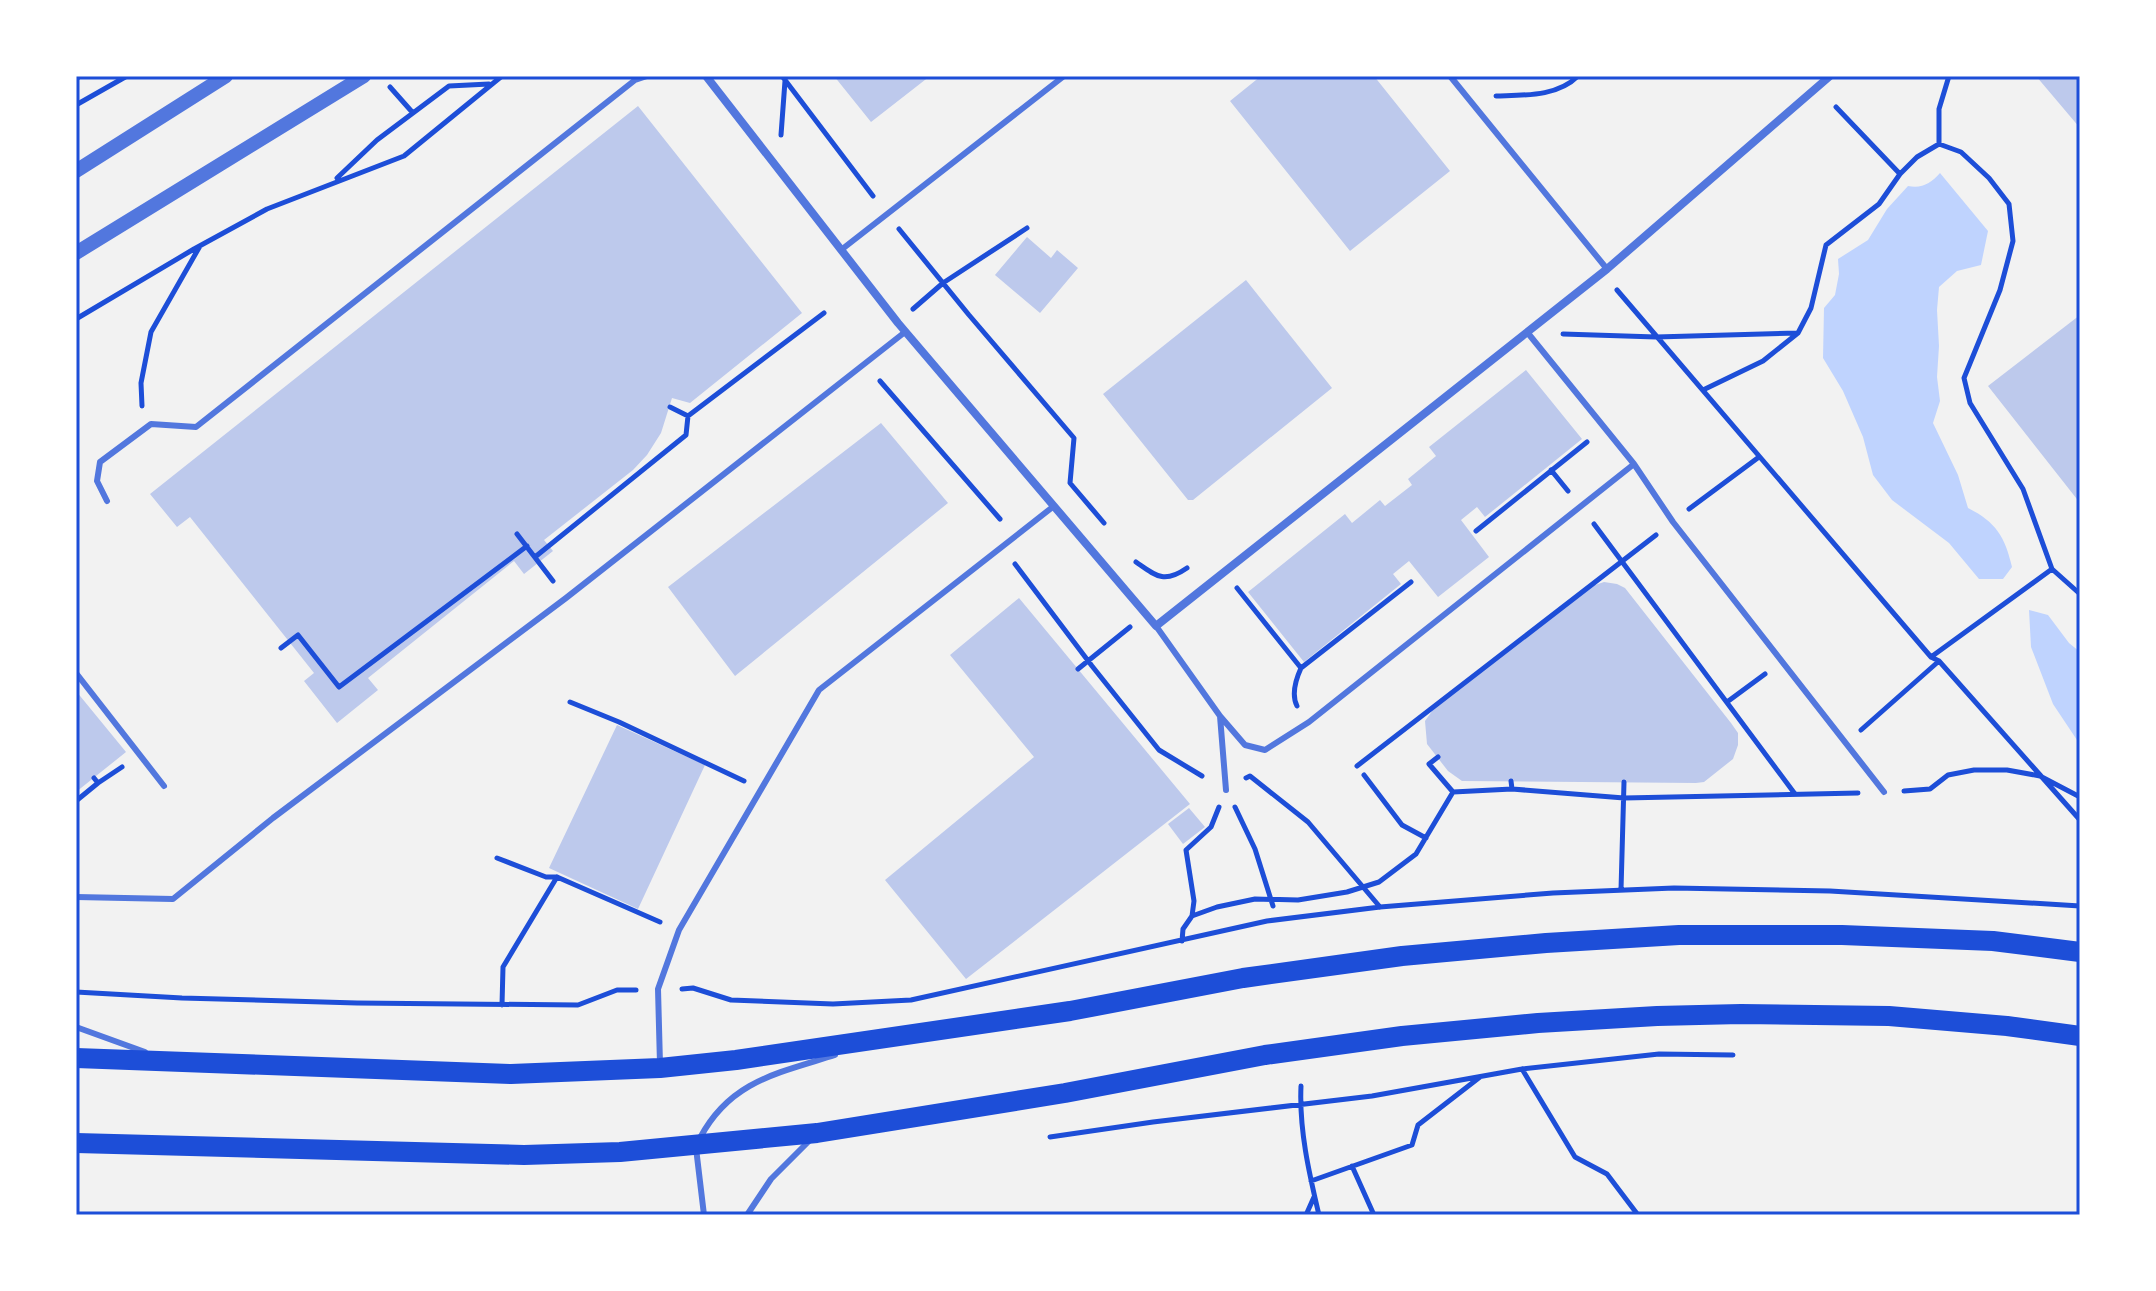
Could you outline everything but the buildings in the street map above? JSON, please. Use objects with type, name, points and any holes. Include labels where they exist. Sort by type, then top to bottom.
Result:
[{"type":"main road","points":[[76,1058],[511,1074],[660,1068],[880,1040],[1070,1011],[1243,978],[1402,956],[1546,943],[1679,935],[1842,935],[1993,941],[2080,952]]},
{"type":"main road","points":[[76,1143],[524,1155],[620,1152],[817,1133],[1065,1093],[1265,1055],[1402,1036],[1657,1016],[1889,1016],[2080,1036]]},
{"type":"street","points":[[76,171],[226,76]]},
{"type":"street","points":[[76,253],[364,76]]},
{"type":"street","points":[[706,76],[905,332],[1156,626],[1607,269],[1830,76]]},
{"type":"lane","points":[[107,501],[97,481],[100,462],[151,424],[196,427],[635,80],[647,76]]},
{"type":"lane","points":[[841,250],[1064,76]]},
{"type":"lane","points":[[1450,76],[1607,269]]},
{"type":"lane","points":[[76,897],[173,899],[273,818],[566,598],[905,332]]},
{"type":"lane","points":[[1527,332],[1634,464],[1673,522],[1884,792]]},
{"type":"lane","points":[[1156,626],[1220,716],[1245,745],[1265,750],[1309,722],[1634,464]]},
{"type":"lane","points":[[660,1068],[658,989],[679,930],[819,690],[1054,506]]},
{"type":"lane","points":[[76,673],[164,786]]},
{"type":"lane","points":[[1220,716],[1226,790]]},
{"type":"lane","points":[[76,1027],[174,1063]]},
{"type":"lane","points":[[704,1215],[696,1145],[723,1104],[760,1079],[880,1040]]},
{"type":"lane","points":[[747,1215],[771,1179],[817,1133]]},
{"type":"path","points":[[76,105],[127,76]]},
{"type":"path","points":[[76,319],[267,209],[404,156],[502,76]]},
{"type":"path","points":[[1466,97],[1555,91],[1578,76]]},
{"type":"path","points":[[1939,144],[1939,109],[1949,76]]},
{"type":"path","points":[[779,170],[784,77]]},
{"type":"path","points":[[784,77],[887,214],[1074,438],[1070,483],[1105,525]]},
{"type":"path","points":[[334,182],[377,140],[449,86],[491,84]]},
{"type":"path","points":[[390,87],[413,113]]},
{"type":"path","points":[[1836,107],[1900,174]]},
{"type":"path","points":[[1703,390],[1763,361],[1798,333],[1811,308],[1826,245],[1879,204],[1900,174],[1917,157],[1939,144]]},
{"type":"path","points":[[1939,144],[1961,152],[1989,178],[2009,204],[2013,241],[2000,290],[1964,378],[1970,403],[2023,489],[2052,569],[2080,594]]},
{"type":"path","points":[[898,323],[943,283],[1027,228]]},
{"type":"path","points":[[142,430],[141,383],[151,332],[201,245]]},
{"type":"path","points":[[1616,289],[1931,657],[1939,661],[2080,820]]},
{"type":"path","points":[[535,557],[686,435],[688,416],[824,313]]},
{"type":"path","points":[[1562,334],[1656,337],[1798,333]]},
{"type":"path","points":[[880,381],[1000,519]]},
{"type":"path","points":[[670,407],[688,416]]},
{"type":"path","points":[[1476,531],[1588,441]]},
{"type":"path","points":[[1357,766],[1759,457]]},
{"type":"path","points":[[1551,470],[1622,560],[1795,794]]},
{"type":"path","points":[[517,534],[566,598]]},
{"type":"path","points":[[281,648],[298,635],[339,687],[527,546]]},
{"type":"path","points":[[1012,560],[1159,750],[1226,790],[1255,849],[1273,903]]},
{"type":"path","points":[[1135,562],[1156,576],[1175,576],[1195,563]]},
{"type":"path","points":[[1931,657],[2052,569]]},
{"type":"path","points":[[1296,705],[1293,699],[1301,668],[1411,582]]},
{"type":"path","points":[[1234,586],[1301,668]]},
{"type":"path","points":[[1078,669],[1146,614]]},
{"type":"path","points":[[1845,744],[1939,661]]},
{"type":"path","points":[[1727,702],[1746,688]]},
{"type":"path","points":[[570,702],[719,769]]},
{"type":"path","points":[[1438,757],[1429,764],[1453,792]]},
{"type":"path","points":[[76,801],[96,781],[132,760]]},
{"type":"path","points":[[1453,792],[1512,789],[1624,798],[1884,792],[1930,789],[1948,775],[1974,770],[2007,770],[2040,776],[2080,797]]},
{"type":"path","points":[[1364,775],[1402,825],[1426,838]]},
{"type":"path","points":[[1182,941],[1183,929],[1192,916],[1194,901],[1186,850],[1211,827],[1226,790],[1250,776],[1308,822],[1380,907]]},
{"type":"path","points":[[1511,781],[1512,789]]},
{"type":"path","points":[[1621,890],[1624,782]]},
{"type":"path","points":[[1192,916],[1255,899],[1273,903],[1298,900],[1363,889],[1379,882],[1416,854],[1453,792]]},
{"type":"path","points":[[497,858],[546,877],[557,877],[647,917]]},
{"type":"path","points":[[502,1005],[503,967],[557,877]]},
{"type":"path","points":[[693,988],[731,1000],[833,1004],[911,1000],[1267,921],[1380,907],[1553,893],[1674,888],[1830,891],[2080,906]]},
{"type":"path","points":[[76,992],[198,998],[578,1005],[617,990]]},
{"type":"path","points":[[1050,1137],[1372,1096],[1522,1069],[1659,1054],[1733,1055]]},
{"type":"path","points":[[1522,1069],[1575,1157],[1607,1174],[1638,1215]]},
{"type":"path","points":[[1311,1181],[1412,1145],[1418,1125],[1481,1076]]},
{"type":"path","points":[[1301,1086],[1300,1105],[1319,1215]]},
{"type":"path","points":[[1352,1166],[1374,1215]]},
{"type":"path","points":[[1306,1215],[1314,1196]]},
{"type":"water","points":[[1940,173],[1988,231],[1981,265],[1957,271],[1939,287],[1937,377],[1940,401],[1933,423],[1958,475],[1968,508],[1992,525],[2006,547],[2012,567],[2003,579],[1979,579],[1949,543],[1892,500],[1873,475],[1863,437],[1843,391],[1823,358],[1824,308],[1835,295],[1838,259],[1868,240],[1887,209],[1908,186],[1926,184]]},
{"type":"water","points":[[2029,610],[2048,615],[2069,643],[2080,652],[2080,740],[2077,740],[2053,704],[2031,647]]}]
